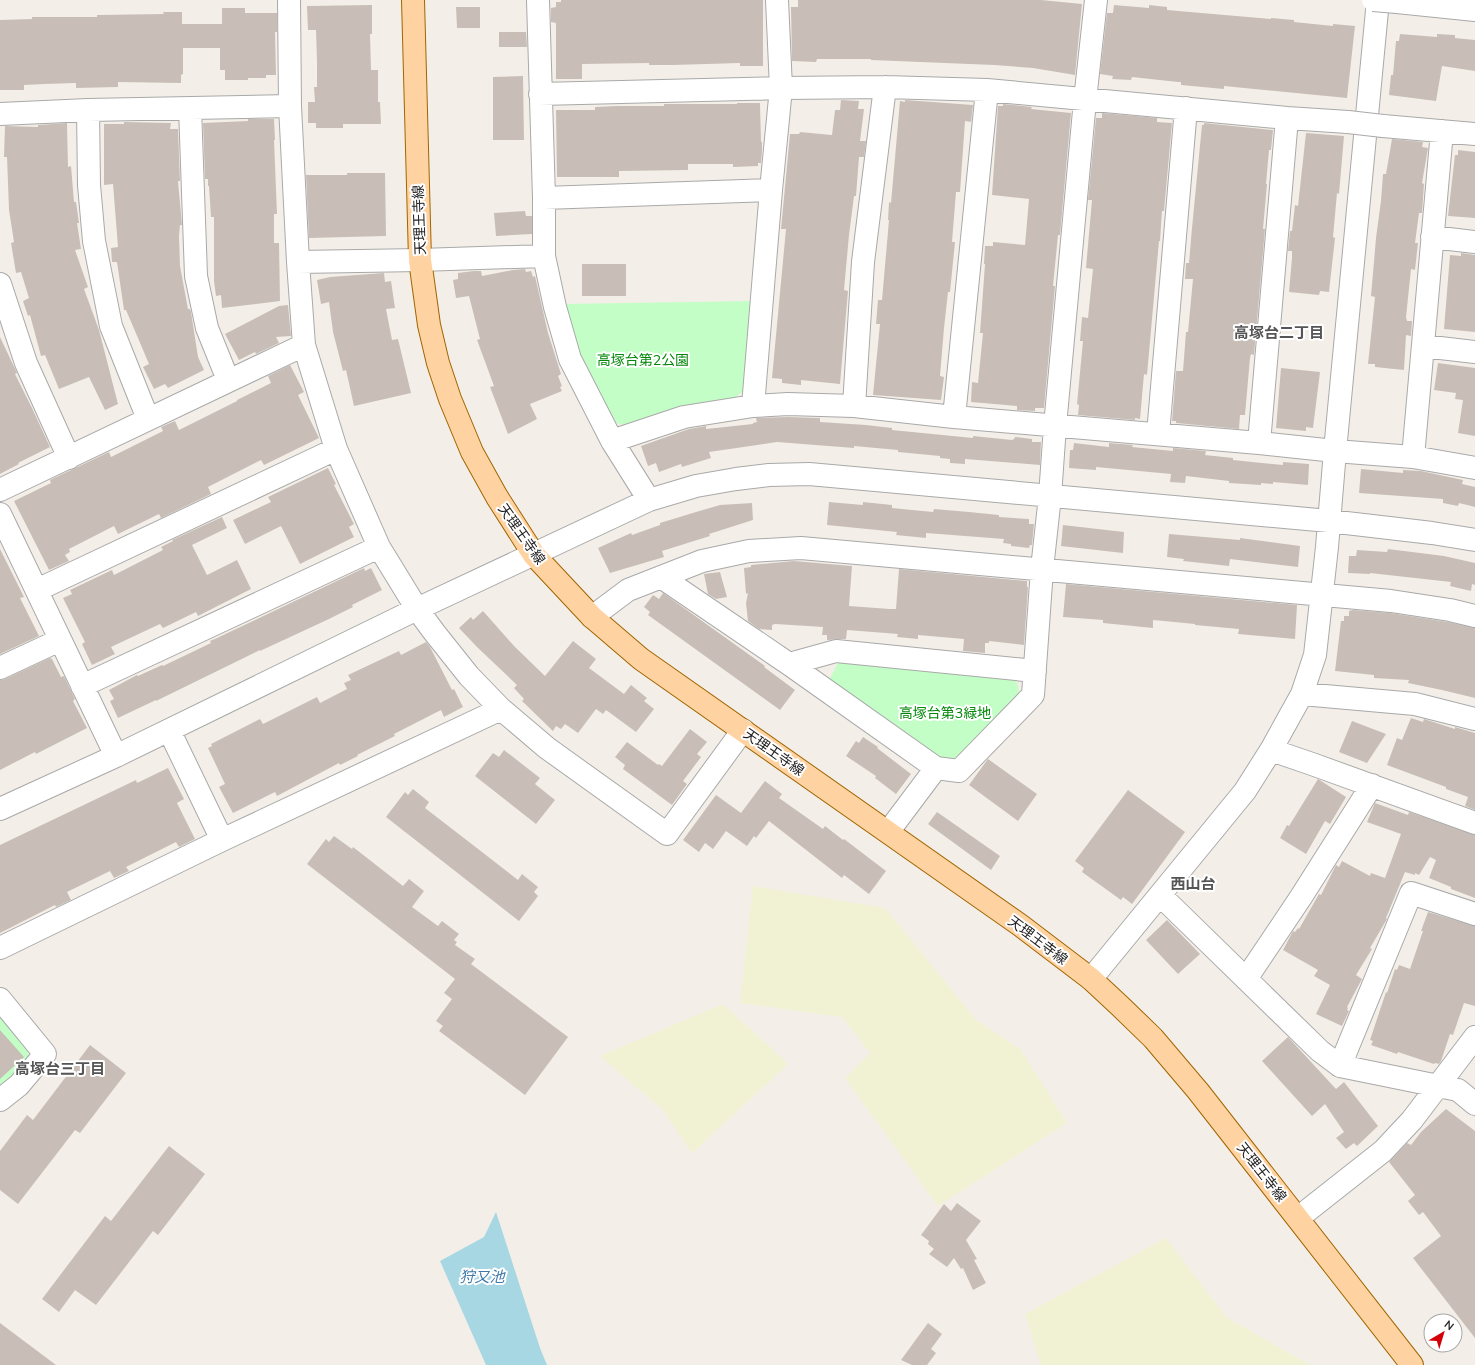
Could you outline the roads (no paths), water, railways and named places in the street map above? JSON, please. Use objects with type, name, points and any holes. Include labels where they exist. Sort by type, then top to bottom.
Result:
[{"type":"main road","name":"天理王寺線","points":[[413,0],[420,260],[429,325],[438,362],[460,426],[479,465],[500,502],[534,555],[592,618],[641,659],[1020,925],[1091,979],[1153,1038],[1198,1091],[1412,1365]]},
{"type":"street","points":[[289,0],[290,106],[304,344],[336,449],[378,547],[417,609],[469,676],[502,710],[547,748],[667,834],[743,730]]},
{"type":"street","points":[[538,0],[544,198],[544,256],[570,359],[612,441],[649,500]]},
{"type":"street","points":[[753,406],[781,88],[777,0]]},
{"type":"street","points":[[661,576],[936,768],[959,771],[1033,695],[1042,569],[1050,496],[1085,100],[1096,0]]},
{"type":"street","points":[[1372,0],[1475,10]]},
{"type":"street","points":[[1091,979],[1245,791],[1271,750],[1302,694],[1315,655],[1335,451],[1388,1]]},
{"type":"street","points":[[540,94],[885,87],[987,90],[1475,134]]},
{"type":"street","points":[[854,406],[863,262],[885,87]]},
{"type":"street","points":[[954,417],[987,90]]},
{"type":"street","points":[[0,114],[88,110],[290,106]]},
{"type":"street","points":[[190,108],[196,276],[207,328],[228,380]]},
{"type":"street","points":[[1158,434],[1186,108]]},
{"type":"street","points":[[88,110],[89,185],[94,241],[111,326],[148,419]]},
{"type":"street","points":[[1259,443],[1287,118]]},
{"type":"street","points":[[1413,457],[1442,131]]},
{"type":"street","points":[[544,198],[771,190]]},
{"type":"street","points":[[1432,237],[1475,242]]},
{"type":"street","points":[[298,262],[544,256]]},
{"type":"street","points":[[0,284],[26,363],[69,458]]},
{"type":"street","points":[[0,490],[304,344]]},
{"type":"street","points":[[1423,346],[1475,352]]},
{"type":"street","points":[[612,441],[684,417],[753,406],[788,404],[854,406],[954,417],[1413,457],[1475,468]]},
{"type":"street","points":[[37,590],[336,449]]},
{"type":"street","points":[[0,809],[116,756],[417,609],[649,500],[696,486],[769,475],[809,474],[1329,521],[1432,533],[1475,540]]},
{"type":"street","points":[[0,514],[116,756]]},
{"type":"street","points":[[82,686],[378,547]]},
{"type":"street","points":[[592,618],[628,590],[702,561],[750,550],[801,548],[1390,601],[1450,610],[1475,616]]},
{"type":"street","points":[[0,668],[60,640]]},
{"type":"street","points":[[789,664],[836,651],[1035,671]]},
{"type":"street","points":[[1302,694],[1415,704],[1475,719]]},
{"type":"street","points":[[0,948],[222,840],[502,710]]},
{"type":"street","points":[[169,730],[222,840]]},
{"type":"street","points":[[1271,750],[1475,822]]},
{"type":"street","points":[[888,832],[936,768]]},
{"type":"street","points":[[1246,979],[1301,897],[1372,785]]},
{"type":"street","points":[[1340,1066],[1411,893],[1475,914]]},
{"type":"street","points":[[1160,896],[1320,1051],[1340,1066],[1458,1090],[1475,1104]]},
{"type":"street","points":[[0,999],[45,1054],[19,1085],[0,1100]]},
{"type":"street","points":[[1298,1218],[1383,1151],[1412,1120],[1475,1037]]},
{"type":"water","name":"狩又池","points":[[496,1212],[540,1348],[547,1365],[486,1365],[440,1261],[484,1237]]},
{"type":"district","name":"高塚台二丁目","points":[[1279,332]]},
{"type":"district","name":"西山台","points":[[1193,883]]},
{"type":"district","name":"高塚台三丁目","points":[[60,1068]]},
{"type":"park label","name":"高塚台第2公園","points":[[643,360]]},
{"type":"park label","name":"高塚台第3緑地","points":[[945,713]]}]
